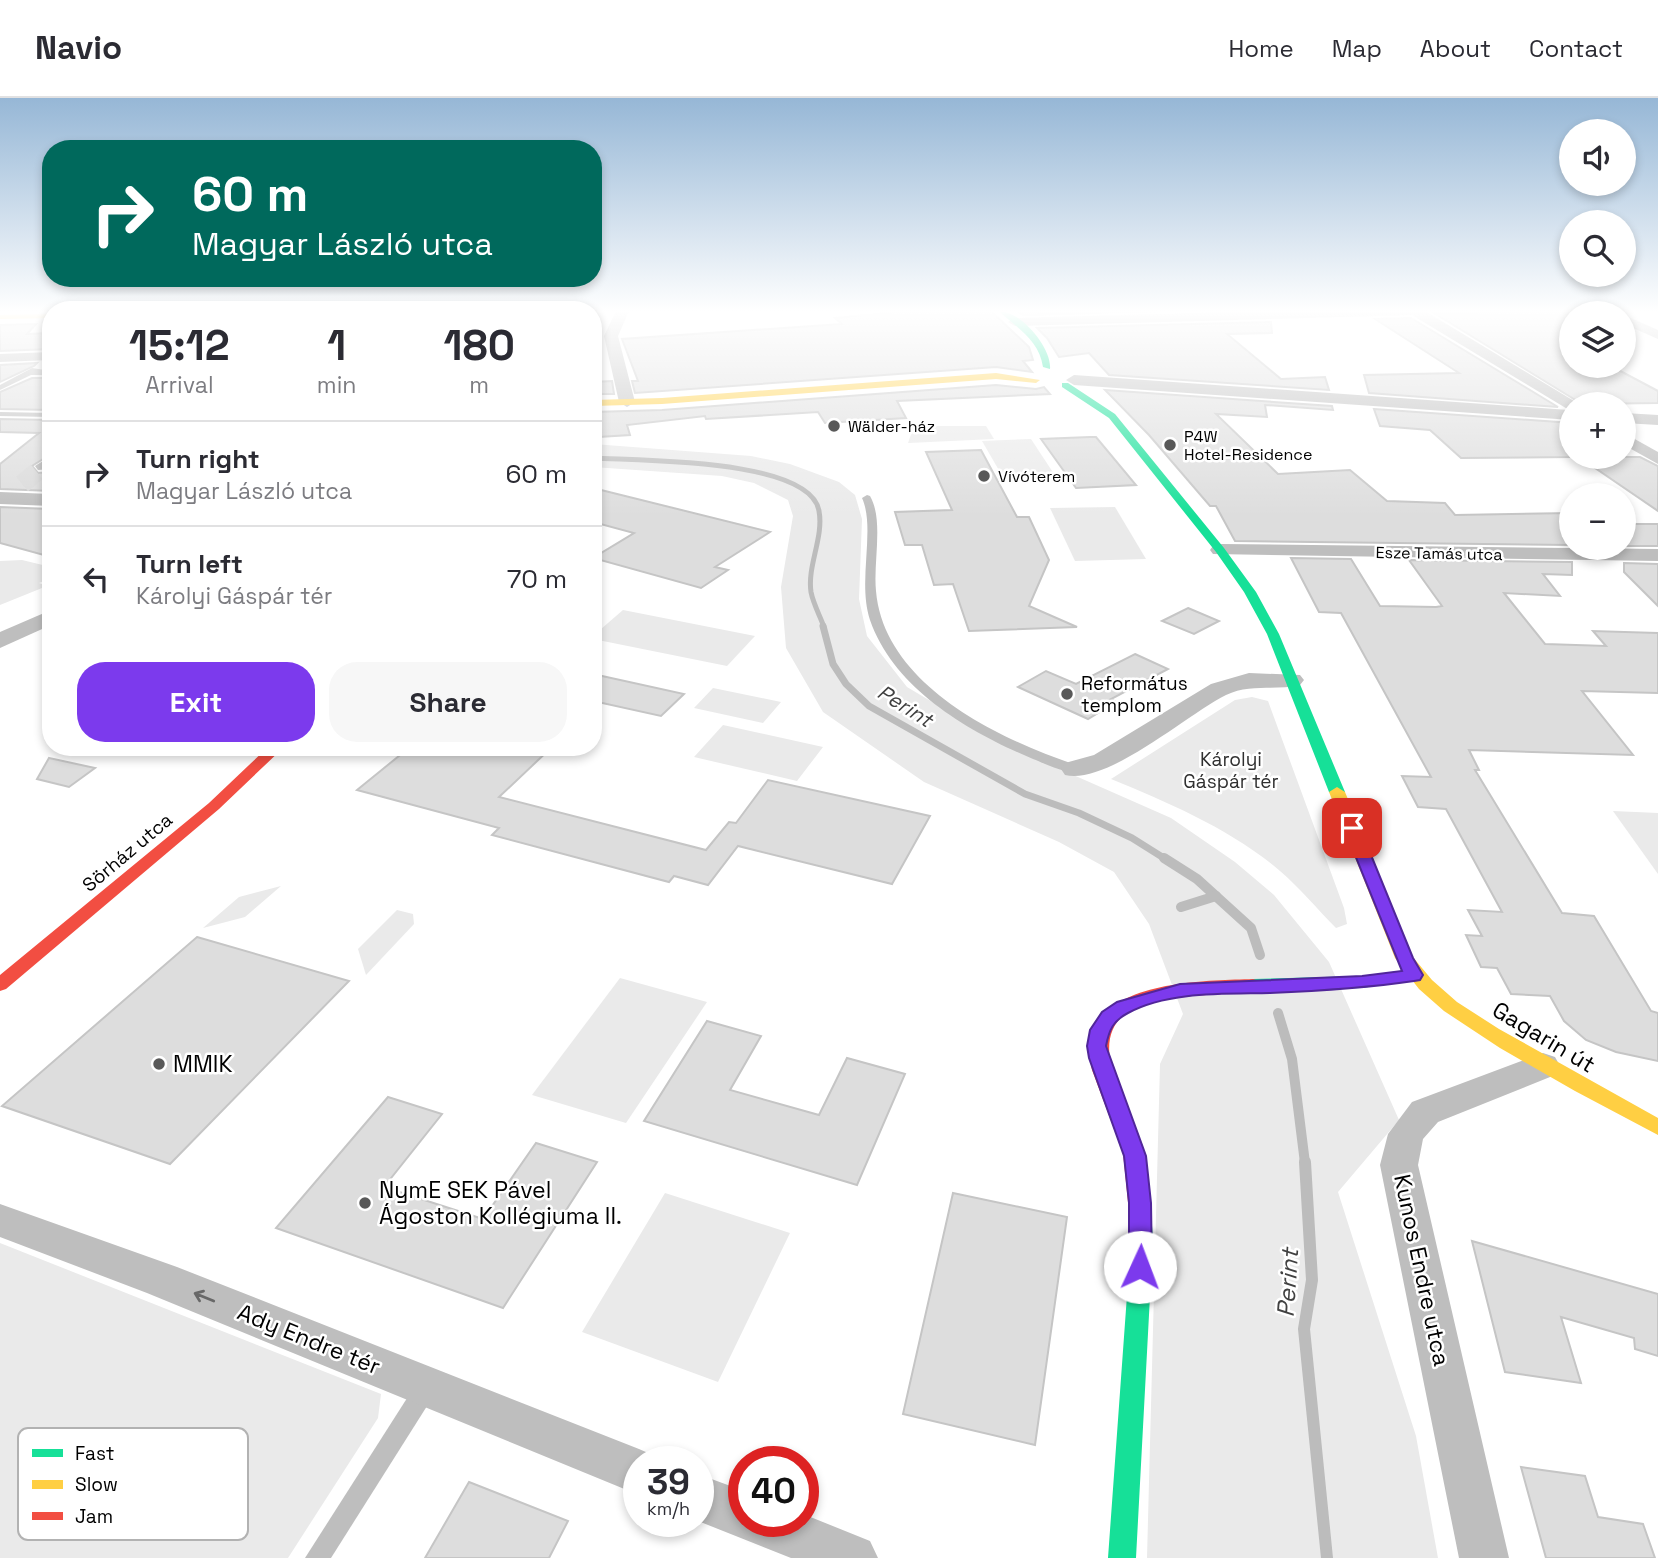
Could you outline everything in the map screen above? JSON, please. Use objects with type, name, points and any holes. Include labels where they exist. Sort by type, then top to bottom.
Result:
[{"type":"street","points":[[622,379],[627,402]]},
{"type":"street","points":[[602,403],[952,379]]},
{"type":"street","points":[[1055,379],[1559,414]]},
{"type":"street","points":[[1068,379],[1112,416],[1220,550],[1258,607],[1273,634],[1404,958],[1414,975],[1362,982],[1197,987],[1124,1007],[1103,1023],[1097,1036],[1099,1058],[1135,1156],[1142,1240],[1122,1558]]},
{"type":"street","points":[[1527,379],[1559,398]]},
{"type":"street","points":[[1636,419],[1658,420]]},
{"type":"street","points":[[1636,445],[1658,459]]},
{"type":"street","points":[[7,494],[42,499]]},
{"type":"street","name":"Esze Tamás utca","points":[[1220,550],[1658,555]]},
{"type":"street","points":[[0,641],[42,621]]},
{"type":"street","points":[[1074,769],[1103,761],[1219,689],[1249,680],[1292,680]]},
{"type":"street","name":"Sörház utca","points":[[0,985],[214,806],[267,756]]},
{"type":"street","name":"Gagarin út","points":[[1414,975],[1434,995],[1543,1066],[1658,1127]]},
{"type":"street","name":"Kunos Endre utca","points":[[1484,1558],[1399,1165],[1406,1134],[1425,1112],[1543,1066]]},
{"type":"street","name":"Ady Endre tér","points":[[0,1220],[162,1280],[623,1466]]},
{"type":"street","points":[[799,1537],[853,1558]]},
{"type":"lane","points":[[0,388],[17,379]]},
{"type":"lane","points":[[0,414],[42,415]]},
{"type":"lane","points":[[867,498],[872,509],[872,602],[877,623],[905,671],[926,693],[957,713],[997,736],[1074,769]]},
{"type":"lane","points":[[317,1558],[427,1386]]},
{"type":"green space","points":[[914,426],[986,426],[994,439],[908,443]]},
{"type":"green space","points":[[1031,439],[1056,477],[1004,479],[982,441]]},
{"type":"green space","points":[[602,445],[751,456],[790,464],[839,482],[855,495],[862,519],[859,599],[867,636],[907,687],[1003,744],[1171,818],[1235,862],[1274,895],[1329,962],[1399,1120],[1338,1192],[1416,1436],[1438,1558],[1147,1558],[1160,1064],[1183,1014],[1149,924],[1114,872],[1059,842],[924,782],[823,712],[786,648],[781,587],[793,516],[788,500],[754,483],[722,476],[602,468]]},
{"type":"green space","points":[[1115,507],[1146,559],[1075,561],[1050,508]]},
{"type":"green space","points":[[22,560],[42,565],[42,582],[39,583],[42,588],[0,605],[0,561]]},
{"type":"green space","points":[[623,610],[755,636],[727,666],[602,641],[602,628]]},
{"type":"green space","points":[[713,688],[781,702],[763,723],[694,708]]},
{"type":"green space","name":"Károlyi Gáspár tér","points":[[1252,697],[1268,701],[1344,908],[1347,924],[1336,928],[1287,878],[1241,842],[1177,808],[1111,779],[1235,700]]},
{"type":"green space","points":[[723,725],[823,747],[797,781],[694,757]]},
{"type":"green space","points":[[1613,811],[1658,813],[1658,874]]},
{"type":"green space","points":[[281,886],[245,917],[203,928],[239,897]]},
{"type":"green space","points":[[397,910],[413,914],[414,924],[366,975],[358,949]]},
{"type":"green space","points":[[620,978],[707,1002],[626,1123],[532,1095]]},
{"type":"green space","points":[[665,1193],[790,1233],[718,1382],[582,1332]]},
{"type":"green space","points":[[0,1243],[381,1394],[378,1418],[288,1558],[0,1558]]},
{"type":"building","points":[[29,379],[42,379],[42,410],[0,409],[0,392]]},
{"type":"building","points":[[828,379],[635,393],[632,381]]},
{"type":"building","points":[[1170,379],[1326,379],[1329,390]]},
{"type":"building","points":[[1365,379],[1512,379],[1558,407],[1369,393]]},
{"type":"building","points":[[1542,379],[1636,379],[1658,391],[1658,403],[1636,403],[1636,392],[1562,392]]},
{"type":"building","points":[[612,381],[614,394],[602,394],[602,382]]},
{"type":"building","points":[[996,385],[1036,389],[1044,387],[1050,394],[897,401],[906,418],[825,423],[818,412],[706,419],[705,416],[627,425],[630,435],[602,437],[602,412],[662,410]]},
{"type":"building","points":[[1105,390],[1332,406],[1333,410],[1265,405],[1267,417],[1216,414],[1278,474],[1350,470],[1387,501],[1445,503],[1455,515],[1559,513],[1559,545],[1235,541],[1216,506],[1210,506],[1149,435]]},
{"type":"building","points":[[1374,409],[1559,422],[1559,457],[1461,458],[1430,430],[1380,426]]},
{"type":"building","points":[[0,419],[42,420],[42,460],[32,466],[38,473],[42,473],[42,491],[0,489],[0,464],[39,433],[0,432]]},
{"type":"building","points":[[1096,437],[1136,485],[1076,488],[1041,439]]},
{"type":"building","points":[[981,450],[1017,517],[1029,517],[1049,560],[1029,606],[1077,627],[969,631],[953,584],[934,585],[922,545],[905,545],[895,512],[952,510],[926,452]]},
{"type":"building","points":[[1636,457],[1658,466],[1658,511],[1636,496],[1636,483],[1617,483],[1597,469],[1636,469]]},
{"type":"building","points":[[602,490],[770,532],[715,567],[728,570],[701,588],[602,560],[602,553],[634,533],[602,524]]},
{"type":"building","points":[[0,507],[42,509],[42,555],[0,543]]},
{"type":"building","points":[[1636,524],[1658,524],[1658,546],[1636,546]]},
{"type":"building","points":[[1291,558],[1351,559],[1380,606],[1436,607],[1442,606],[1409,560],[1572,562],[1572,575],[1543,574],[1560,596],[1504,593],[1545,644],[1606,646],[1593,631],[1658,633],[1658,693],[1582,691],[1633,755],[1469,750],[1479,770],[1475,770],[1562,913],[1594,916],[1651,1011],[1658,1013],[1658,1061],[1616,1052],[1586,1040],[1564,1021],[1550,996],[1511,994],[1497,968],[1481,967],[1466,935],[1482,936],[1468,910],[1502,912],[1446,809],[1418,807],[1402,776],[1431,777],[1341,613],[1319,612]]},
{"type":"building","points":[[1624,563],[1658,564],[1658,606],[1624,572]]},
{"type":"building","points":[[1188,608],[1219,621],[1194,634],[1162,621]]},
{"type":"building","points":[[1135,654],[1168,669],[1111,699],[1116,702],[1088,719],[1018,687],[1046,671],[1076,684]]},
{"type":"building","points":[[602,676],[684,694],[661,716],[602,703]]},
{"type":"building","points":[[399,756],[542,756],[499,797],[706,850],[729,822],[736,823],[768,780],[930,816],[892,884],[738,846],[708,885],[674,876],[669,882],[492,835],[499,828],[357,790]]},
{"type":"building","points":[[49,758],[95,768],[69,787],[37,779]]},
{"type":"building","name":"MMIK","points":[[197,937],[349,981],[170,1164],[2,1106]]},
{"type":"building","points":[[707,1021],[761,1036],[730,1090],[819,1115],[847,1058],[905,1074],[857,1185],[644,1121]]},
{"type":"building","name":"NymE SEK Pável Ágoston Kollégiuma II.","points":[[388,1097],[442,1114],[384,1187],[483,1219],[536,1143],[597,1162],[503,1308],[276,1228]]},
{"type":"building","points":[[953,1193],[1067,1217],[1035,1445],[903,1414]]},
{"type":"building","points":[[1472,1241],[1658,1294],[1658,1356],[1635,1349],[1634,1338],[1561,1317],[1581,1383],[1505,1372]]},
{"type":"building","points":[[1521,1467],[1585,1476],[1598,1517],[1643,1524],[1655,1558],[1546,1558]]},
{"type":"building","points":[[469,1482],[568,1521],[549,1558],[425,1558]]},
{"type":"waterway","name":"Perint","points":[[602,458],[681,462],[755,472],[786,481],[809,494],[819,511],[820,521],[811,572],[811,592],[824,627]]},
{"type":"waterway","name":"Perint","points":[[823,626],[833,664],[846,684],[869,706],[1025,794],[1079,813],[1132,838],[1167,860]]},
{"type":"waterway","name":"Perint","points":[[1164,858],[1197,879],[1216,896]]},
{"type":"waterway","points":[[1181,907],[1216,896]]},
{"type":"waterway","name":"Perint","points":[[1216,896],[1251,928],[1260,955]]},
{"type":"waterway","name":"Perint","points":[[1278,1013],[1292,1059],[1305,1163]]},
{"type":"waterway","name":"Perint","points":[[1305,1162],[1312,1280],[1304,1329],[1327,1558]]},
{"type":"tunnel","points":[[22,484],[42,468]]},
{"type":"traffic: fast","points":[[1065,385],[1112,416],[1220,550],[1250,592],[1273,634],[1337,792]]},
{"type":"traffic: fast","points":[[1253,985],[1362,982],[1414,975]]},
{"type":"traffic: fast","points":[[1122,1558],[1142,1240],[1140,1212]]},
{"type":"traffic: slow","points":[[602,403],[662,401],[954,379]]},
{"type":"traffic: slow","points":[[1027,379],[1036,380]]},
{"type":"traffic: slow","points":[[1337,792],[1404,958],[1414,972],[1438,996],[1478,1025],[1563,1076],[1658,1127]]},
{"type":"traffic: jam","points":[[0,985],[214,806],[267,756]]},
{"type":"traffic: jam","points":[[1140,1212],[1136,1160],[1102,1070],[1099,1058],[1100,1034],[1111,1016],[1130,1004],[1154,995],[1208,987],[1253,985]]},
{"type":"place","name":"Wälder-ház","points":[[834,426]]},
{"type":"place","name":"P4W Hotel-Residence","points":[[1170,445]]},
{"type":"place","name":"Vívóterem","points":[[984,476]]},
{"type":"place","name":"Református templom","points":[[1067,694]]},
{"type":"place","name":"MMIK","points":[[159,1064]]},
{"type":"place","name":"NymE SEK Pável Ágoston Kollégiuma II.","points":[[365,1203]]},
{"type":"route","points":[[1140,1267],[1142,1240],[1135,1156],[1099,1058],[1099,1030],[1109,1017],[1124,1007],[1197,987],[1362,982],[1414,975],[1404,958],[1352,828]]}]
